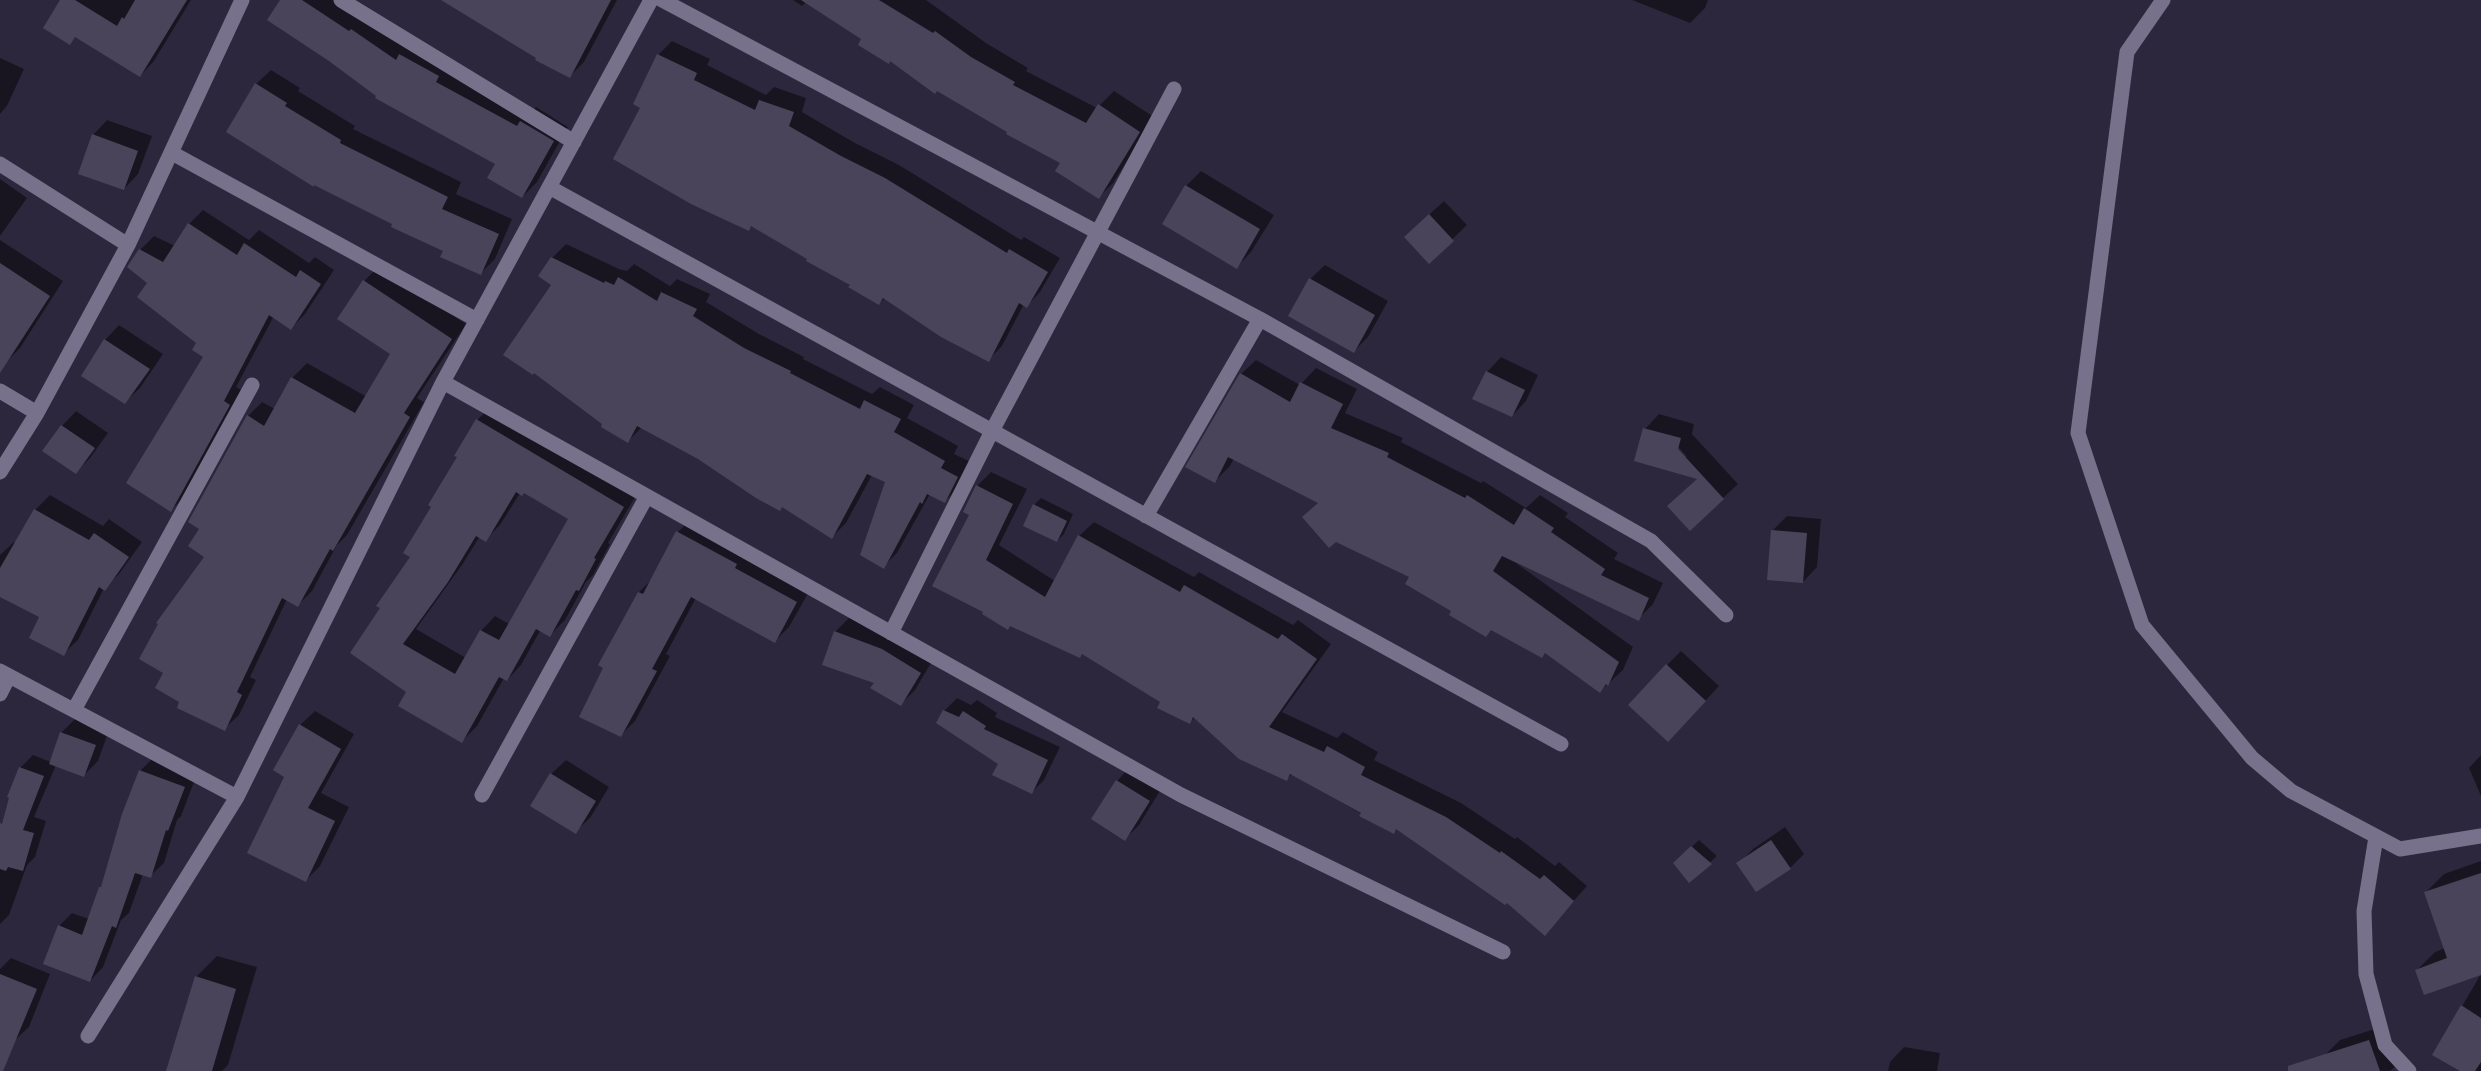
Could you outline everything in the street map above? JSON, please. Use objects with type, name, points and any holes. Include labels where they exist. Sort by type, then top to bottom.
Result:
[{"type":"street","points":[[0,472],[37,413],[128,245],[242,0]]},
{"type":"street","points":[[340,0],[574,142]]},
{"type":"street","points":[[88,1036],[237,797],[443,382],[651,0]]},
{"type":"street","points":[[662,0],[1260,319],[1651,541],[1726,615]]},
{"type":"street","points":[[2163,0],[2127,52],[2078,434],[2142,625],[2252,758],[2291,791],[2400,849],[2481,836]]},
{"type":"street","points":[[891,633],[992,431],[1174,89]]},
{"type":"street","points":[[172,153],[477,320]]},
{"type":"street","points":[[0,164],[128,245]]},
{"type":"street","points":[[549,188],[1561,744]]},
{"type":"street","points":[[1146,516],[1260,319]]},
{"type":"street","points":[[443,382],[1181,795],[1503,952]]},
{"type":"street","points":[[74,710],[252,385]]},
{"type":"street","points":[[0,391],[37,413]]},
{"type":"street","points":[[482,795],[647,496]]},
{"type":"street","points":[[0,694],[4,674],[237,797]]},
{"type":"street","points":[[2376,837],[2364,911],[2366,974],[2385,1045],[2409,1071]]},
{"type":"building","points":[[60,0],[75,0],[117,26],[135,0],[187,0],[140,77],[75,37],[70,45],[43,28]]},
{"type":"building","points":[[280,0],[302,0],[349,31],[351,29],[396,60],[399,54],[439,76],[436,82],[517,126],[520,121],[554,141],[522,198],[487,178],[495,164],[375,98],[376,96],[329,61],[267,20]]},
{"type":"building","points":[[441,0],[611,0],[570,78],[535,60],[536,58]]},
{"type":"building","points":[[801,0],[879,0],[933,33],[935,31],[971,57],[1015,82],[1013,85],[1086,123],[1098,104],[1140,132],[1099,199],[1055,171],[1060,163],[1006,134],[1007,132],[937,91],[935,94],[890,61],[889,64],[858,45],[861,39]]},
{"type":"building","points":[[657,54],[697,73],[694,80],[755,110],[759,100],[794,112],[789,126],[885,178],[1007,253],[1009,249],[1048,272],[1027,308],[1019,303],[989,362],[941,337],[883,298],[879,305],[751,226],[749,231],[691,204],[613,159],[640,108],[633,104]]},
{"type":"building","points":[[255,83],[287,103],[285,106],[341,140],[340,143],[448,197],[442,209],[499,234],[481,275],[440,257],[443,251],[391,227],[392,224],[314,185],[314,187],[226,132]]},
{"type":"building","points":[[92,134],[138,151],[124,190],[78,174]]},
{"type":"building","points":[[1185,185],[1260,229],[1237,269],[1162,224]]},
{"type":"building","points":[[1429,214],[1454,241],[1429,264],[1404,237]]},
{"type":"building","points":[[188,223],[237,255],[244,243],[296,277],[300,270],[321,284],[291,330],[269,315],[224,401],[230,405],[171,512],[126,483],[203,357],[192,350],[196,343],[137,297],[147,283],[127,267],[139,249],[163,262]]},
{"type":"building","points":[[551,257],[604,283],[605,281],[614,285],[618,277],[657,301],[661,292],[697,309],[693,316],[744,348],[791,371],[790,373],[860,409],[864,400],[901,419],[894,432],[945,461],[941,468],[958,477],[945,503],[927,494],[922,504],[920,502],[884,569],[860,555],[885,482],[867,474],[832,539],[782,507],[780,511],[756,498],[698,459],[637,426],[628,443],[601,427],[602,424],[534,373],[533,375],[503,355],[551,285],[538,276]]},
{"type":"building","points":[[0,263],[50,296],[0,373]]},
{"type":"building","points":[[1309,278],[1375,315],[1354,353],[1288,316]]},
{"type":"building","points":[[363,280],[452,339],[404,413],[410,417],[333,551],[330,549],[298,607],[282,598],[237,692],[242,695],[225,731],[177,708],[179,702],[155,688],[163,673],[139,659],[158,624],[156,623],[204,557],[188,546],[199,529],[188,522],[247,415],[264,426],[291,377],[355,413],[390,354],[337,319]]},
{"type":"building","points":[[104,339],[150,369],[125,404],[81,376]]},
{"type":"building","points":[[1486,371],[1525,390],[1512,417],[1472,399]]},
{"type":"building","points":[[1240,373],[1290,402],[1300,382],[1343,404],[1331,428],[1389,453],[1387,457],[1465,498],[1467,495],[1514,525],[1524,508],[1554,528],[1551,532],[1605,569],[1601,575],[1649,598],[1639,621],[1502,556],[1493,571],[1619,662],[1608,686],[1606,684],[1600,693],[1545,653],[1542,658],[1491,630],[1486,637],[1449,615],[1451,611],[1405,584],[1409,577],[1336,542],[1329,548],[1302,517],[1318,503],[1228,457],[1215,483],[1185,467]]},
{"type":"building","points":[[476,419],[624,507],[594,558],[596,559],[579,591],[576,590],[550,637],[536,629],[507,681],[499,677],[462,743],[398,706],[406,692],[350,653],[380,608],[376,606],[410,557],[403,553],[431,507],[428,505],[457,457],[454,456]],"holes":[[[516,492],[522,496],[524,493],[568,519],[499,640],[480,630],[455,674],[403,644],[448,582],[476,536],[486,542]]]},
{"type":"building","points":[[61,425],[95,448],[76,474],[42,451]]},
{"type":"building","points":[[1643,428],[1681,438],[1678,449],[1724,499],[1690,531],[1667,506],[1697,479],[1634,461]]},
{"type":"building","points":[[976,485],[1013,504],[986,560],[1045,597],[1078,535],[1180,592],[1184,585],[1278,639],[1282,634],[1317,659],[1269,727],[1324,752],[1327,746],[1365,767],[1361,775],[1446,817],[1500,853],[1501,851],[1540,879],[1544,875],[1574,901],[1545,936],[1507,903],[1505,905],[1396,829],[1394,834],[1359,816],[1361,813],[1290,774],[1287,781],[1239,759],[1193,717],[1190,724],[1157,708],[1160,702],[1082,654],[1080,658],[1010,626],[1008,630],[982,614],[983,612],[932,586],[969,515],[963,512]]},
{"type":"building","points":[[1033,504],[1067,521],[1057,542],[1023,526]]},
{"type":"building","points":[[34,509],[89,540],[94,533],[129,557],[105,591],[99,587],[64,656],[29,638],[39,617],[0,597],[0,568]]},
{"type":"building","points":[[1771,530],[1807,533],[1803,583],[1767,580]]},
{"type":"building","points":[[676,531],[737,564],[735,568],[797,602],[775,643],[691,597],[652,669],[657,671],[621,737],[579,717],[603,668],[598,665],[638,592],[643,594]]},
{"type":"building","points":[[834,631],[882,649],[921,673],[901,706],[870,688],[874,683],[822,665]]},
{"type":"building","points":[[1666,664],[1706,701],[1668,742],[1628,705]]},
{"type":"building","points":[[943,710],[959,717],[963,711],[986,726],[984,729],[1048,760],[1032,794],[992,775],[998,764],[936,723]]},
{"type":"building","points":[[299,724],[341,749],[308,808],[335,821],[306,882],[247,853],[284,777],[273,770]]},
{"type":"building","points":[[60,732],[96,745],[84,777],[49,764]]},
{"type":"building","points":[[19,767],[44,776],[23,830],[34,833],[23,871],[8,867],[6,871],[0,869],[0,823],[2,824],[9,798],[7,797]]},
{"type":"building","points":[[139,770],[185,787],[168,831],[166,830],[151,878],[135,873],[116,928],[112,926],[90,982],[43,964],[58,925],[82,935],[99,887],[101,887],[122,814]]},
{"type":"building","points":[[550,773],[596,801],[576,834],[530,806]]},
{"type":"building","points":[[1116,780],[1150,801],[1125,841],[1091,819]]},
{"type":"building","points":[[1771,840],[1791,869],[1756,892],[1736,863]]},
{"type":"building","points":[[1691,846],[1712,864],[1689,883],[1673,863]]},
{"type":"building","points":[[2481,873],[2481,975],[2424,995],[2415,970],[2447,958],[2424,892]]},
{"type":"building","points":[[0,974],[37,989],[3,1071],[0,1071]]},
{"type":"building","points":[[195,976],[236,989],[212,1071],[166,1071]]},
{"type":"building","points":[[2461,1005],[2481,1018],[2481,1062],[2475,1071],[2460,1071],[2432,1055]]},
{"type":"building","points":[[2369,1040],[2380,1071],[2288,1071],[2288,1066]]}]
